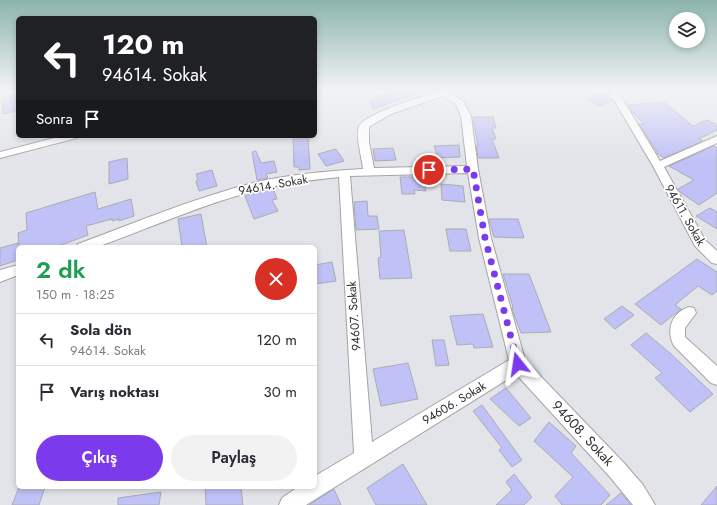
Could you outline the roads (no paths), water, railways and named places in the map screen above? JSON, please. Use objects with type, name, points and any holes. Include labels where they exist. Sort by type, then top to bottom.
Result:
[{"type":"street","points":[[369,172],[363,134],[364,127],[367,122],[386,114]]},
{"type":"street","points":[[465,114],[469,129],[473,169],[485,238],[518,364]]},
{"type":"street","name":"94611. Sokak","points":[[626,114],[658,166],[700,243],[717,259]]},
{"type":"street","points":[[0,154],[66,138]]},
{"type":"street","points":[[658,166],[717,139]]},
{"type":"street","name":"94614. Sokak","points":[[89,245],[239,191],[274,183],[369,172],[473,169]]},
{"type":"street","name":"94607. Sokak","points":[[344,174],[364,458]]},
{"type":"street","points":[[0,276],[16,271]]},
{"type":"street","points":[[689,313],[678,325],[676,333],[679,341],[717,377]]},
{"type":"street","name":"94606. Sokak","points":[[317,487],[518,364]]},
{"type":"street","name":"94608. Sokak","points":[[518,364],[622,476],[645,505]]},
{"type":"street","name":"94606. Sokak","points":[[289,505],[315,489]]}]
